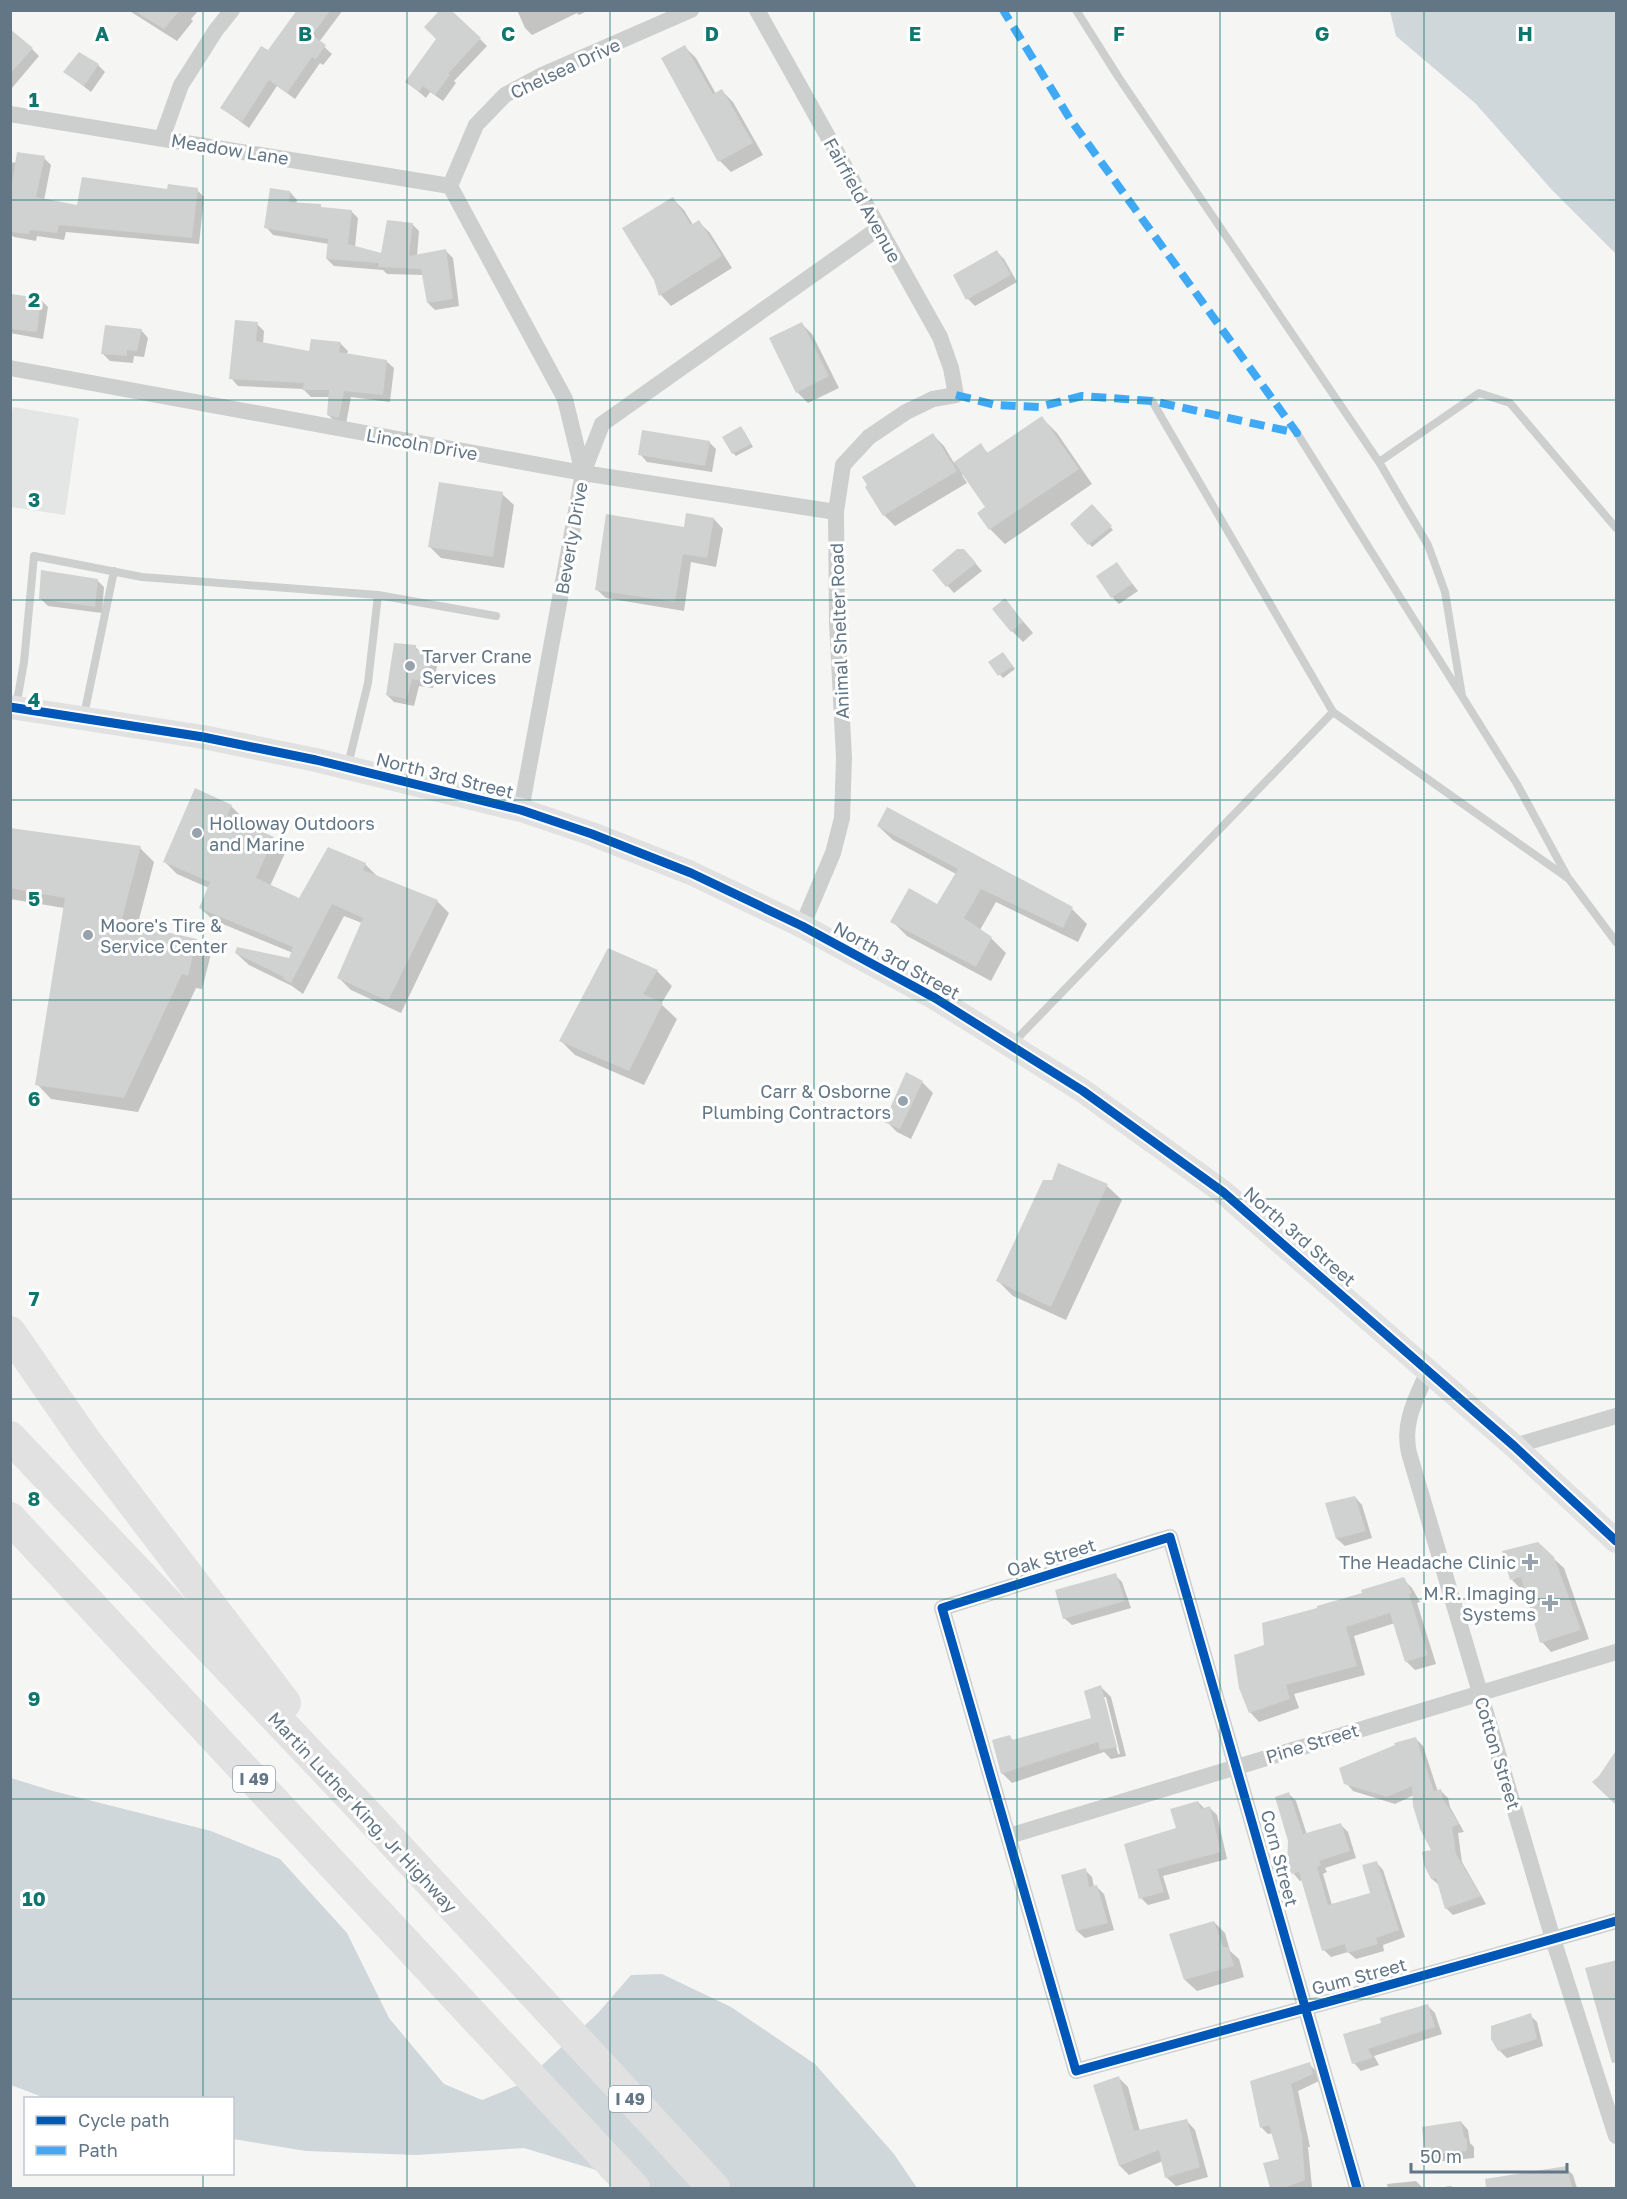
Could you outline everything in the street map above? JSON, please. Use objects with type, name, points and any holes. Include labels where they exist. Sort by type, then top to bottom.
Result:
[{"type":"highway","points":[[10,1332],[84,1439],[380,1828]]},
{"type":"highway","name":"Martin Luther King, Jr Highway","points":[[10,1437],[380,1828],[714,2188]]},
{"type":"highway","name":"I 49","points":[[10,1518],[628,2183]]},
{"type":"main road","name":"North 3rd Street","points":[[13,707],[203,737],[347,768],[521,810],[592,834],[691,873],[802,926],[934,998],[1083,1090],[1223,1192],[1514,1446],[1617,1541]]},
{"type":"street","points":[[162,138],[181,85],[216,30],[232,10]]},
{"type":"street","name":"Chelsea Drive","points":[[450,186],[476,125],[505,95],[542,75],[691,10]]},
{"type":"street","name":"Fairfield Avenue","points":[[757,10],[940,337],[951,368],[956,395]]},
{"type":"street","name":"Meadow Lane","points":[[10,114],[450,186]]},
{"type":"street","name":"Beverly Drive","points":[[450,186],[566,399],[583,473],[521,810]]},
{"type":"street","points":[[583,473],[602,424],[879,228]]},
{"type":"street","name":"Lincoln Drive","points":[[10,368],[583,473],[836,512]]},
{"type":"street","name":"Animal Shelter Road","points":[[802,926],[833,853],[842,818],[844,758],[837,622],[836,512],[843,465],[868,437],[906,412],[933,399],[956,395]]},
{"type":"street","name":"Cotton Street","points":[[1428,1371],[1410,1413],[1405,1436],[1553,1939],[1617,2136]]},
{"type":"street","points":[[1514,1446],[1617,1416]]},
{"type":"street","name":"Oak Street","points":[[1009,1836],[942,1608],[1170,1537]]},
{"type":"street","name":"Corn Street","points":[[1170,1537],[1358,2188]]},
{"type":"street","name":"Pine Street","points":[[1009,1836],[1617,1652]]},
{"type":"street","name":"Gum Street","points":[[1009,1836],[1076,2071],[1617,1921]]},
{"type":"lane","points":[[1076,10],[1126,88],[1380,462],[1428,545],[1445,592],[1462,696]]},
{"type":"lane","points":[[1380,462],[1479,393],[1510,403],[1617,528]]},
{"type":"lane","points":[[1152,401],[1333,712],[1569,879]]},
{"type":"lane","points":[[1297,433],[1517,784],[1569,879],[1617,942]]},
{"type":"lane","points":[[13,707],[24,662],[34,556],[142,577],[378,595],[496,616]]},
{"type":"lane","points":[[83,718],[114,571]]},
{"type":"lane","points":[[347,768],[368,683],[378,595]]},
{"type":"lane","points":[[1011,1045],[1333,712]]},
{"type":"shaded area","points":[[1390,11],[1616,11],[1616,254],[1552,190],[1475,103],[1396,36]]},
{"type":"shaded area","points":[[13,407],[79,418],[65,515],[11,507],[10,420]]},
{"type":"shaded area","points":[[11,1778],[53,1791],[211,1831],[280,1859],[347,1933],[389,2018],[444,2084],[482,2100],[523,2083],[598,2013],[631,1975],[662,1974],[731,2007],[815,2064],[894,2154],[917,2188],[632,2188],[593,2169],[524,2148],[417,2155],[306,2151],[234,2139],[234,2097],[42,2097],[11,2085]]},
{"type":"building","points":[[133,10],[180,10],[164,29]]},
{"type":"building","points":[[297,10],[331,10],[312,35],[326,45],[316,59],[312,57],[287,93],[269,80],[242,122],[220,108],[261,46],[268,50]]},
{"type":"building","points":[[440,10],[451,10],[481,38],[448,74],[450,75],[435,95],[423,86],[419,92],[405,82],[436,39],[424,27]]},
{"type":"building","points":[[10,29],[33,48],[10,74]]},
{"type":"building","points":[[685,45],[713,94],[722,89],[753,143],[718,162],[661,58]]},
{"type":"building","points":[[79,52],[99,64],[84,86],[63,72]]},
{"type":"building","points":[[17,152],[45,156],[36,197],[77,205],[82,177],[167,189],[168,184],[198,188],[192,238],[59,225],[57,233],[30,230],[29,234],[10,232],[10,194]]},
{"type":"building","points":[[270,188],[290,191],[289,202],[321,204],[321,207],[352,210],[348,244],[381,253],[387,220],[413,223],[409,256],[446,249],[453,299],[427,303],[421,269],[378,267],[379,263],[326,259],[328,239],[264,228]]},
{"type":"building","points":[[673,197],[691,225],[699,220],[722,256],[659,296],[654,280],[622,228]]},
{"type":"building","points":[[997,250],[1011,275],[966,300],[953,275]]},
{"type":"building","points":[[10,294],[41,298],[37,332],[10,329]]},
{"type":"building","points":[[235,320],[258,322],[256,341],[309,351],[311,339],[341,342],[339,352],[387,360],[383,395],[344,391],[339,418],[327,415],[329,390],[302,390],[304,383],[229,379]]},
{"type":"building","points":[[802,322],[829,376],[796,393],[769,338]]},
{"type":"building","points":[[105,325],[142,329],[137,351],[127,350],[127,356],[101,354]]},
{"type":"building","points":[[1042,416],[1079,469],[989,530],[977,513],[985,507],[954,462],[981,443],[987,453]]},
{"type":"building","points":[[741,426],[751,444],[732,454],[722,437]]},
{"type":"building","points":[[642,430],[710,441],[705,466],[638,455]]},
{"type":"building","points":[[933,433],[957,471],[883,516],[865,487],[867,485],[862,477]]},
{"type":"building","points":[[439,482],[503,492],[493,557],[428,547]]},
{"type":"building","points":[[1092,504],[1112,526],[1088,545],[1070,524]]},
{"type":"building","points":[[686,513],[714,518],[707,558],[683,554],[675,602],[595,590],[606,514],[684,527]]},
{"type":"building","points":[[957,549],[964,549],[976,563],[946,587],[932,570]]},
{"type":"building","points":[[1117,562],[1132,584],[1111,598],[1096,576]]},
{"type":"building","points":[[41,570],[98,579],[95,607],[39,599]]},
{"type":"building","points":[[1005,598],[1023,622],[1011,632],[992,609]]},
{"type":"building","name":"Tarver Crane Services","points":[[394,643],[416,645],[416,650],[431,653],[427,682],[412,679],[407,699],[386,695]]},
{"type":"building","points":[[1003,652],[1013,666],[998,676],[988,662]]},
{"type":"building","points":[[195,788],[232,805],[227,815],[274,837],[256,878],[299,898],[328,847],[366,863],[363,870],[438,900],[388,1001],[337,978],[363,918],[332,904],[291,983],[283,979],[284,977],[235,953],[237,947],[289,958],[293,947],[199,908],[210,882],[163,862]]},
{"type":"building","points":[[887,807],[1073,907],[1063,928],[981,889],[964,918],[992,937],[976,967],[890,922],[909,888],[937,904],[958,869],[877,826]]},
{"type":"building","name":"Moore's Tire & Service Center","points":[[10,828],[141,846],[121,922],[197,939],[188,976],[182,974],[124,1098],[35,1085],[65,898],[10,888]]},
{"type":"building","points":[[608,948],[658,970],[643,994],[663,1003],[629,1071],[559,1041]]},
{"type":"building","name":"Carr & Osborne Plumbing Contractors","points":[[906,1072],[923,1081],[900,1129],[884,1122]]},
{"type":"building","points":[[1058,1163],[1108,1184],[1051,1307],[996,1281],[1043,1180],[1052,1180]]},
{"type":"building","points":[[1355,1496],[1366,1531],[1336,1539],[1325,1503]]},
{"type":"building","name":"M.R. Imaging Systems","points":[[1538,1542],[1554,1557],[1581,1630],[1540,1643],[1521,1577],[1510,1580],[1502,1551]]},
{"type":"building","points":[[1116,1573],[1125,1601],[1063,1619],[1055,1590]]},
{"type":"building","points":[[1404,1577],[1412,1593],[1409,1594],[1428,1655],[1405,1662],[1390,1613],[1346,1627],[1357,1666],[1286,1685],[1290,1699],[1249,1713],[1239,1688],[1234,1655],[1264,1645],[1262,1623],[1317,1608],[1317,1606],[1362,1593],[1361,1590]]},
{"type":"building","points":[[1101,1685],[1117,1747],[1100,1750],[1098,1742],[1001,1774],[992,1740],[1010,1735],[1012,1740],[1091,1718],[1084,1691]]},
{"type":"building","points":[[1416,1737],[1434,1791],[1441,1789],[1443,1799],[1459,1824],[1452,1827],[1456,1854],[1481,1896],[1445,1909],[1436,1878],[1431,1879],[1424,1865],[1422,1852],[1431,1850],[1420,1829],[1413,1806],[1412,1786],[1387,1797],[1344,1784],[1339,1768],[1395,1745],[1394,1743]]},
{"type":"building","points":[[1617,1749],[1617,1806],[1592,1782],[1599,1776]]},
{"type":"building","points":[[1289,1792],[1303,1834],[1341,1823],[1350,1851],[1319,1861],[1321,1865],[1317,1867],[1328,1905],[1370,1893],[1362,1865],[1377,1861],[1399,1930],[1376,1938],[1378,1944],[1347,1953],[1345,1944],[1322,1951],[1299,1872],[1292,1874],[1287,1865],[1288,1841],[1275,1797]]},
{"type":"building","points":[[1198,1801],[1201,1809],[1210,1806],[1221,1852],[1157,1869],[1164,1892],[1139,1899],[1124,1844],[1176,1828],[1170,1809]]},
{"type":"building","points":[[1086,1868],[1089,1887],[1097,1885],[1108,1923],[1076,1931],[1061,1875]]},
{"type":"building","points":[[1214,1921],[1223,1947],[1228,1947],[1234,1966],[1184,1980],[1169,1934]]},
{"type":"building","points":[[1617,1960],[1617,2062],[1612,2063],[1585,1968]]},
{"type":"building","points":[[1428,2004],[1435,2027],[1368,2049],[1373,2058],[1352,2064],[1343,2034],[1381,2023],[1380,2018]]},
{"type":"building","points":[[1531,2013],[1537,2039],[1498,2051],[1491,2039],[1491,2026]]},
{"type":"building","points":[[1310,2062],[1313,2074],[1291,2084],[1303,2140],[1305,2180],[1284,2188],[1270,2188],[1263,2163],[1279,2159],[1269,2125],[1260,2128],[1250,2081]]},
{"type":"building","points":[[1119,2076],[1134,2131],[1187,2119],[1200,2167],[1165,2178],[1159,2150],[1119,2166],[1093,2085]]},
{"type":"building","points":[[1461,2121],[1464,2137],[1467,2139],[1467,2151],[1425,2155],[1422,2127]]},
{"type":"building","points":[[1567,2166],[1572,2188],[1486,2188],[1485,2179]]},
{"type":"marked path","points":[[956,395],[995,405],[1039,407],[1082,396],[1152,401],[1297,433],[1070,119],[1003,10]]},
{"type":"cycle path","points":[[10,707],[203,737],[316,760],[521,810],[592,834],[691,873],[802,926],[935,998],[1083,1091],[1223,1192],[1514,1446],[1616,1541]]},
{"type":"cycle path","points":[[1357,2188],[1310,2026],[1287,1944],[1241,1781],[1170,1537],[942,1608],[1076,2071],[1144,2052],[1211,2034],[1279,2015],[1346,1997],[1616,1921]]},
{"type":"place","name":"Tarver Crane Services","points":[[410,666]]},
{"type":"place","name":"Holloway Outdoors and Marine","points":[[197,833]]},
{"type":"place","name":"Moore's Tire & Service Center","points":[[88,935]]},
{"type":"place","name":"Carr & Osborne Plumbing Contractors","points":[[903,1101]]},
{"type":"place","name":"The Headache Clinic","points":[[1530,1562]]},
{"type":"place","name":"M.R. Imaging Systems","points":[[1550,1603]]}]
